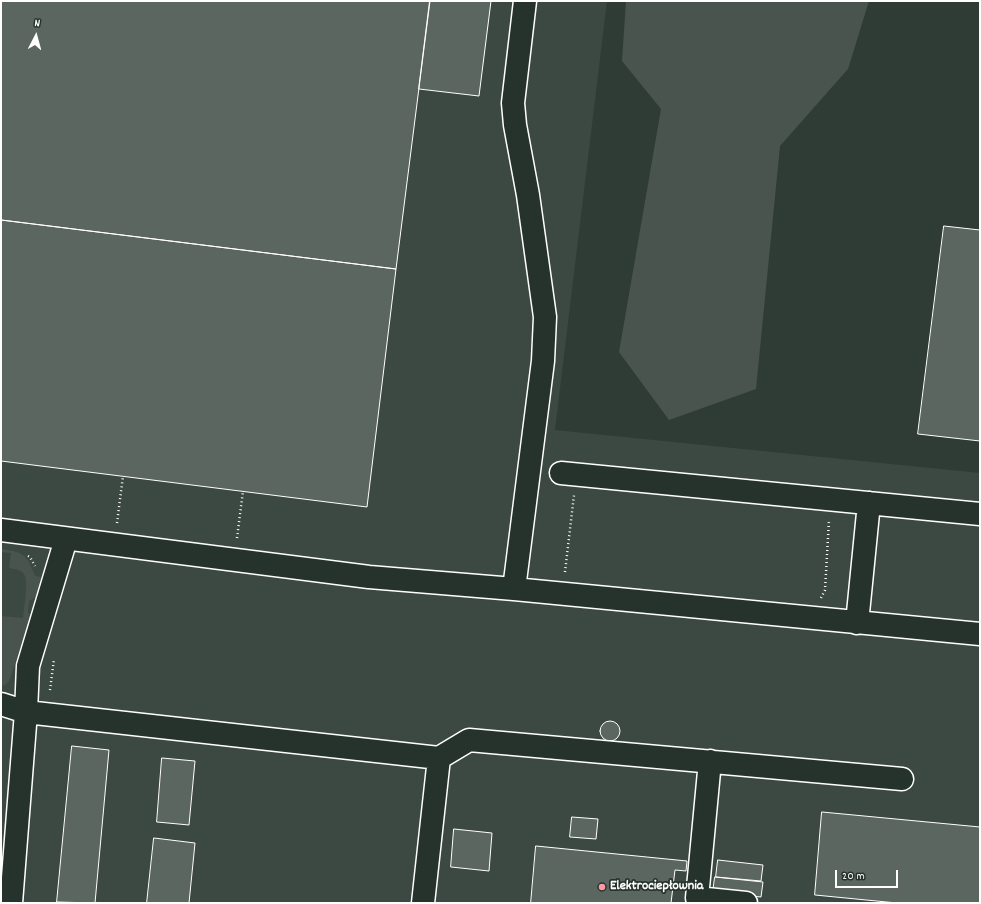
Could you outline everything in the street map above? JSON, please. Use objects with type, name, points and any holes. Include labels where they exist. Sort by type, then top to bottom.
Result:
[{"type":"lane","points":[[514,589],[543,361],[545,317],[528,195],[515,125],[513,103],[525,1]]},
{"type":"lane","points":[[561,473],[980,514]]},
{"type":"lane","points":[[857,622],[869,503]]},
{"type":"lane","points":[[1,530],[369,577],[514,589],[980,634]]},
{"type":"lane","points":[[11,903],[26,712],[28,666],[66,539]]},
{"type":"lane","points":[[1,704],[26,712],[438,758],[469,740],[902,779]]},
{"type":"lane","points":[[423,903],[438,758]]},
{"type":"lane","points":[[710,761],[697,898],[746,903]]},
{"type":"path","points":[[117,524],[123,476]]},
{"type":"path","points":[[237,535],[243,491]]},
{"type":"path","points":[[565,575],[575,492]]},
{"type":"path","points":[[818,602],[825,590],[830,518]]},
{"type":"shaded area","points":[[1,1],[607,1],[555,430],[980,473],[980,903],[1,903]]},
{"type":"shaded area","points":[[626,1],[869,1],[848,69],[780,146],[756,389],[669,420],[619,352],[661,109],[622,61]]},
{"type":"shaded area","points":[[1,549],[20,553],[30,563],[35,576],[41,577],[38,596],[29,601],[28,612],[31,617],[9,681],[5,685],[1,686],[1,616],[23,618],[26,583],[22,572],[9,568],[11,553],[1,552]]},
{"type":"building","points":[[1,1],[430,1],[396,269],[1,220]]},
{"type":"building","points":[[430,1],[491,1],[479,96],[419,89]]},
{"type":"building","points":[[1,220],[396,269],[367,507],[1,461]]},
{"type":"building","points":[[944,226],[980,230],[980,441],[918,434]]},
{"type":"building","points":[[606,721],[614,721],[620,727],[620,735],[614,741],[606,741],[600,735],[600,727]]},
{"type":"building","points":[[72,746],[109,750],[95,903],[57,902]]},
{"type":"building","points":[[162,758],[195,761],[189,825],[157,822]]},
{"type":"building","points":[[822,812],[980,827],[980,903],[897,903],[815,895]]},
{"type":"building","points":[[572,817],[598,819],[596,839],[570,837]]},
{"type":"building","points":[[454,829],[492,833],[489,871],[451,867]]},
{"type":"building","points":[[154,838],[195,843],[189,903],[147,903]]},
{"type":"building","name":"Elektrociepłownia","points":[[536,846],[687,861],[686,871],[675,870],[671,903],[531,903]]},
{"type":"building","points":[[718,860],[763,865],[761,881],[716,877]]},
{"type":"building","points":[[715,877],[763,882],[761,897],[713,892]]},
{"type":"place","name":"Elektrociepłownia","points":[[602,887]]}]
